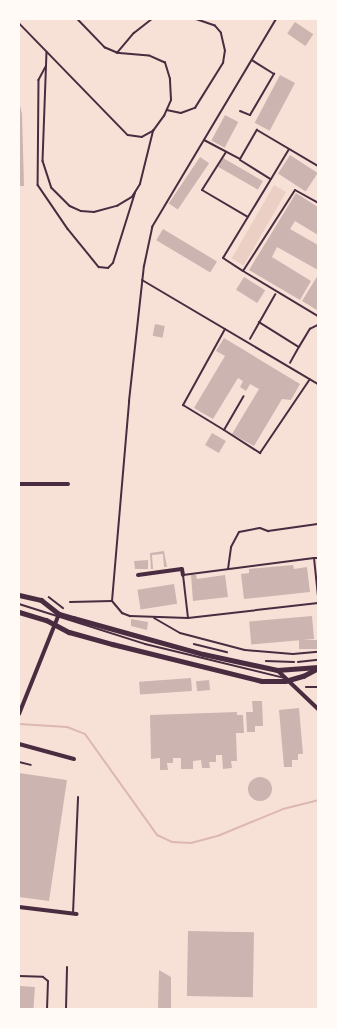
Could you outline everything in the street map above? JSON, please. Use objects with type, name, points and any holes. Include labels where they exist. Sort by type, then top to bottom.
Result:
[{"type":"street","points":[[19,484],[68,484]]},
{"type":"street","points":[[138,575],[182,570],[183,575]]},
{"type":"street","points":[[19,595],[45,602],[58,616],[168,646],[276,670],[318,668]]},
{"type":"street","points":[[19,612],[56,625],[70,632],[112,644],[270,682],[289,680],[318,668]]},
{"type":"street","points":[[19,714],[21,702],[56,625],[58,616]]},
{"type":"street","points":[[276,670],[289,680],[318,709]]},
{"type":"street","points":[[19,744],[74,759]]},
{"type":"street","points":[[19,907],[75,914]]},
{"type":"lane","points":[[276,19],[152,227],[142,280],[112,601],[122,613],[130,616],[188,618],[318,603]]},
{"type":"lane","points":[[240,111],[250,115],[274,74],[252,60]]},
{"type":"lane","points":[[238,158],[258,130],[318,166]]},
{"type":"lane","points":[[204,140],[238,158],[271,180]]},
{"type":"lane","points":[[289,149],[223,258],[318,316]]},
{"type":"lane","points":[[226,152],[202,190],[248,216]]},
{"type":"lane","points":[[243,271],[294,190],[318,203]]},
{"type":"lane","points":[[142,280],[318,384]]},
{"type":"lane","points":[[225,329],[183,405],[260,453],[310,379]]},
{"type":"lane","points":[[224,430],[244,396]]},
{"type":"lane","points":[[228,569],[231,547],[239,532],[260,528],[268,531],[318,524]]},
{"type":"lane","points":[[314,558],[318,597]]},
{"type":"lane","points":[[188,618],[183,575],[318,558]]},
{"type":"lane","points":[[70,602],[112,601]]},
{"type":"lane","points":[[19,604],[145,644],[289,680]]},
{"type":"lane","points":[[153,617],[180,633],[245,650],[293,654],[318,652]]},
{"type":"lane","points":[[264,673],[276,670]]},
{"type":"lane","points":[[19,762],[31,766]]},
{"type":"lane","points":[[75,914],[78,797]]},
{"type":"lane","points":[[66,1009],[67,967]]},
{"type":"lane","points":[[19,976],[43,977],[48,981],[47,1009]]},
{"type":"path","points":[[46,67],[39,80],[38,185],[68,229],[99,267],[108,268],[112,263],[135,193],[140,184],[143,163],[154,131],[167,110],[171,100],[170,79],[165,63],[149,56],[117,53],[105,48],[77,19]]},
{"type":"path","points":[[117,53],[134,33],[152,19]]},
{"type":"path","points":[[167,110],[181,114],[195,108],[223,62],[224,41],[221,33],[215,26],[195,19]]},
{"type":"path","points":[[19,23],[128,135],[142,137],[154,131]]},
{"type":"path","points":[[47,52],[42,154],[44,167],[52,188],[70,206],[87,212],[111,208],[135,193]]},
{"type":"path","points":[[248,342],[277,291]]},
{"type":"path","points":[[259,322],[299,347]]},
{"type":"path","points":[[288,366],[310,330],[318,325]]},
{"type":"path","points":[[44,595],[69,611]]},
{"type":"path","points":[[186,642],[231,653]]},
{"type":"path","points":[[262,660],[285,662],[318,660]]},
{"type":"path","points":[[306,687],[318,687]]},
{"type":"shaded area","points":[[274,185],[286,192],[244,266],[232,259]]},
{"type":"building","points":[[295,22],[313,34],[305,46],[287,34]]},
{"type":"building","points":[[280,75],[295,83],[270,131],[255,123]]},
{"type":"building","points":[[19,101],[22,114],[24,186],[19,186]]},
{"type":"building","points":[[225,115],[238,122],[225,148],[211,141]]},
{"type":"building","points":[[290,155],[318,173],[306,191],[278,173]]},
{"type":"building","points":[[200,157],[209,163],[178,210],[169,203]]},
{"type":"building","points":[[223,158],[263,181],[258,190],[218,167]]},
{"type":"building","points":[[296,193],[318,207],[318,235],[295,221],[290,229],[318,245],[318,270],[277,247],[272,257],[311,281],[300,300],[249,270]]},
{"type":"building","points":[[163,229],[217,261],[210,273],[156,240]]},
{"type":"building","points":[[318,275],[318,308],[317,310],[302,301]]},
{"type":"building","points":[[244,277],[265,290],[257,303],[236,290]]},
{"type":"building","points":[[155,324],[165,326],[163,338],[153,336]]},
{"type":"building","points":[[224,338],[300,384],[291,400],[282,399],[254,446],[232,434],[259,389],[250,384],[246,391],[240,387],[243,381],[238,378],[213,419],[194,408],[225,356],[216,351]]},
{"type":"building","points":[[212,433],[226,441],[219,453],[205,445]]},
{"type":"building","points":[[164,551],[167,567],[164,567],[163,554],[152,555],[153,569],[151,569],[150,553]]},
{"type":"building","points":[[148,560],[148,569],[135,569],[134,561]]},
{"type":"building","points":[[293,565],[294,569],[307,567],[310,592],[244,599],[241,574],[249,573],[249,569]]},
{"type":"building","points":[[191,575],[196,575],[197,579],[225,575],[228,597],[193,601]]},
{"type":"building","points":[[174,584],[177,604],[141,610],[137,590]]},
{"type":"building","points":[[312,616],[314,639],[251,644],[249,621]]},
{"type":"building","points":[[131,619],[148,622],[147,630],[131,626]]},
{"type":"building","points":[[299,640],[318,640],[318,649],[299,649]]},
{"type":"building","points":[[191,678],[192,691],[140,695],[139,682]]},
{"type":"building","points":[[209,680],[210,690],[197,691],[196,681]]},
{"type":"building","points":[[252,701],[262,701],[263,726],[255,726],[255,732],[247,732],[246,712],[253,712]]},
{"type":"building","points":[[299,708],[303,754],[298,754],[298,760],[292,760],[292,767],[284,767],[279,710]]},
{"type":"building","points":[[237,712],[237,715],[243,715],[244,733],[236,733],[237,761],[231,761],[232,768],[223,769],[222,755],[216,755],[216,762],[209,762],[210,768],[202,768],[201,760],[193,761],[193,769],[181,769],[181,758],[173,758],[173,763],[167,763],[168,770],[160,770],[160,758],[151,759],[150,715]]},
{"type":"building","points":[[19,773],[67,780],[49,901],[19,897]]},
{"type":"building","points":[[260,777],[268,781],[272,789],[268,797],[260,801],[252,797],[248,789],[252,781]]},
{"type":"building","points":[[188,931],[254,932],[253,997],[187,996]]},
{"type":"building","points":[[159,970],[171,977],[171,1009],[158,1009]]},
{"type":"building","points":[[20,986],[35,987],[33,1009],[19,1009]]},
{"type":"waterway","points":[[19,724],[67,727],[85,734],[157,835],[172,842],[191,843],[220,835],[283,809],[318,800]]}]
